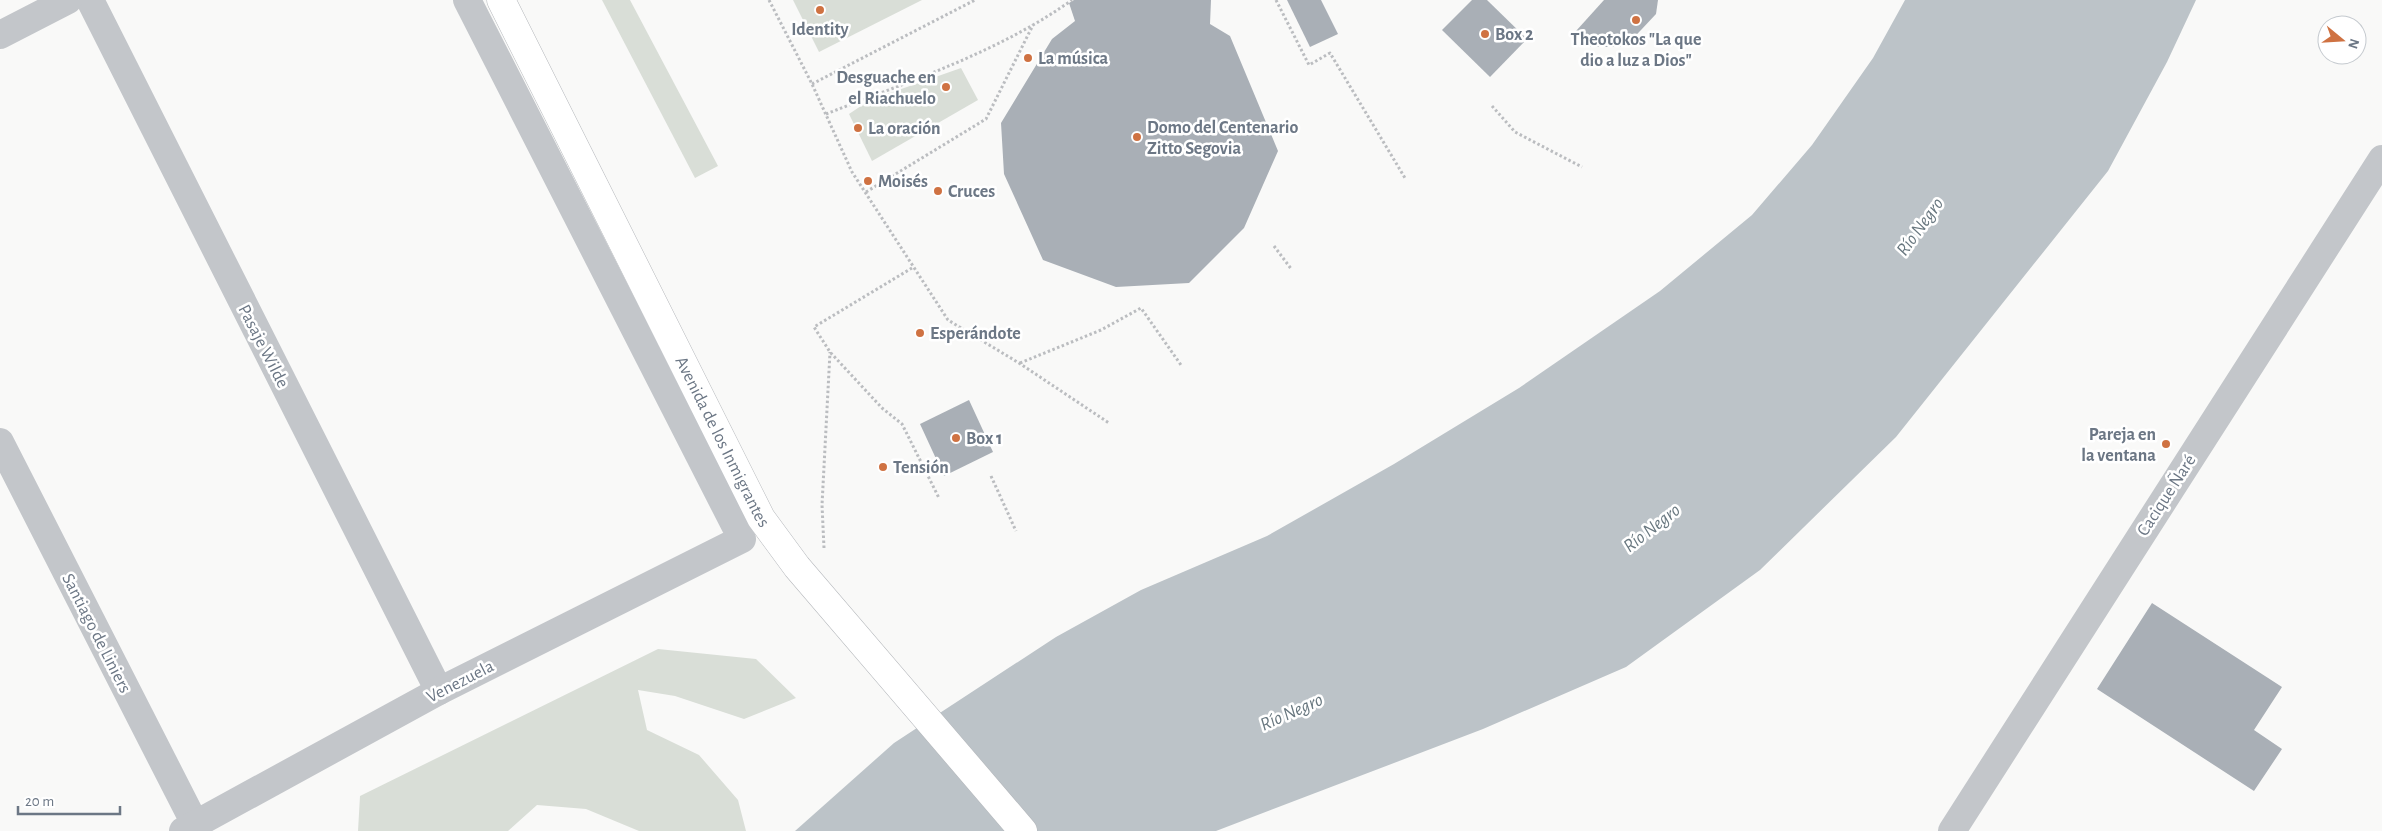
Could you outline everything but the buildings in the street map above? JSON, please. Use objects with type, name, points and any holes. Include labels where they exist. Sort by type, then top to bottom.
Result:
[{"type":"main road","name":"Avenida de los Inmigrantes","points":[[501,0],[761,518],[797,567],[1023,831]]},
{"type":"street","points":[[0,35],[68,0]]},
{"type":"street","name":"Pasaje Wilde","points":[[90,0],[439,691]]},
{"type":"street","name":"Avenida de los Inmigrantes","points":[[467,0],[742,539]]},
{"type":"street","name":"Cacique Ñaré","points":[[1952,831],[2382,159]]},
{"type":"street","name":"Santiago de Liniers","points":[[0,442],[189,827]]},
{"type":"street","name":"Venezuela","points":[[189,827],[439,691],[742,539]]},
{"type":"path","points":[[769,0],[812,84],[852,172],[912,268],[948,320],[1019,363],[1109,424]]},
{"type":"path","points":[[812,84],[975,0]]},
{"type":"path","points":[[826,114],[962,61],[1050,16],[1072,0]]},
{"type":"path","points":[[1276,0],[1308,65],[1330,53],[1404,178]]},
{"type":"path","points":[[866,192],[986,119],[1033,24]]},
{"type":"path","points":[[1492,106],[1515,132],[1582,167]]},
{"type":"path","points":[[1274,246],[1292,270]]},
{"type":"path","points":[[912,268],[814,327],[830,352],[882,408],[902,424],[939,498]]},
{"type":"path","points":[[1019,363],[1101,330],[1141,308],[1181,365]]},
{"type":"path","points":[[824,555],[822,505],[830,352]]},
{"type":"path","points":[[991,476],[1016,532]]},
{"type":"shaded area","points":[[602,0],[630,0],[718,166],[695,178]]},
{"type":"shaded area","points":[[793,0],[922,0],[819,52]]},
{"type":"shaded area","points":[[961,68],[978,100],[872,161],[849,114],[870,100]]},
{"type":"shaded area","points":[[658,649],[756,659],[796,698],[744,719],[675,696],[638,690],[647,730],[699,755],[738,800],[746,831],[639,831],[586,809],[537,805],[508,831],[358,831],[360,796]]},
{"type":"water","name":"Río Negro","points":[[1905,0],[2196,0],[2167,62],[2108,171],[1896,437],[1760,570],[1626,667],[1483,729],[1216,831],[795,831],[894,743],[1056,637],[1141,590],[1267,536],[1394,464],[1519,388],[1660,291],[1752,215],[1812,145],[1873,58]]},
{"type":"place","name":"Identity","points":[[820,10]]},
{"type":"place","name":"Theotokos \"La que dio a luz a Dios\"","points":[[1636,20]]},
{"type":"place","name":"Box 2","points":[[1485,34]]},
{"type":"place","name":"La música","points":[[1028,58]]},
{"type":"place","name":"Desguache en el Riachuelo","points":[[946,87]]},
{"type":"place","name":"La oración","points":[[858,128]]},
{"type":"place","name":"Domo del Centenario Zitto Segovia","points":[[1137,137]]},
{"type":"place","name":"Moisés","points":[[868,181]]},
{"type":"place","name":"Cruces","points":[[938,191]]},
{"type":"place","name":"Esperándote","points":[[920,333]]},
{"type":"place","name":"Box 1","points":[[956,438]]},
{"type":"place","name":"Pareja en la ventana","points":[[2166,444]]},
{"type":"place","name":"Tensión","points":[[883,467]]}]
